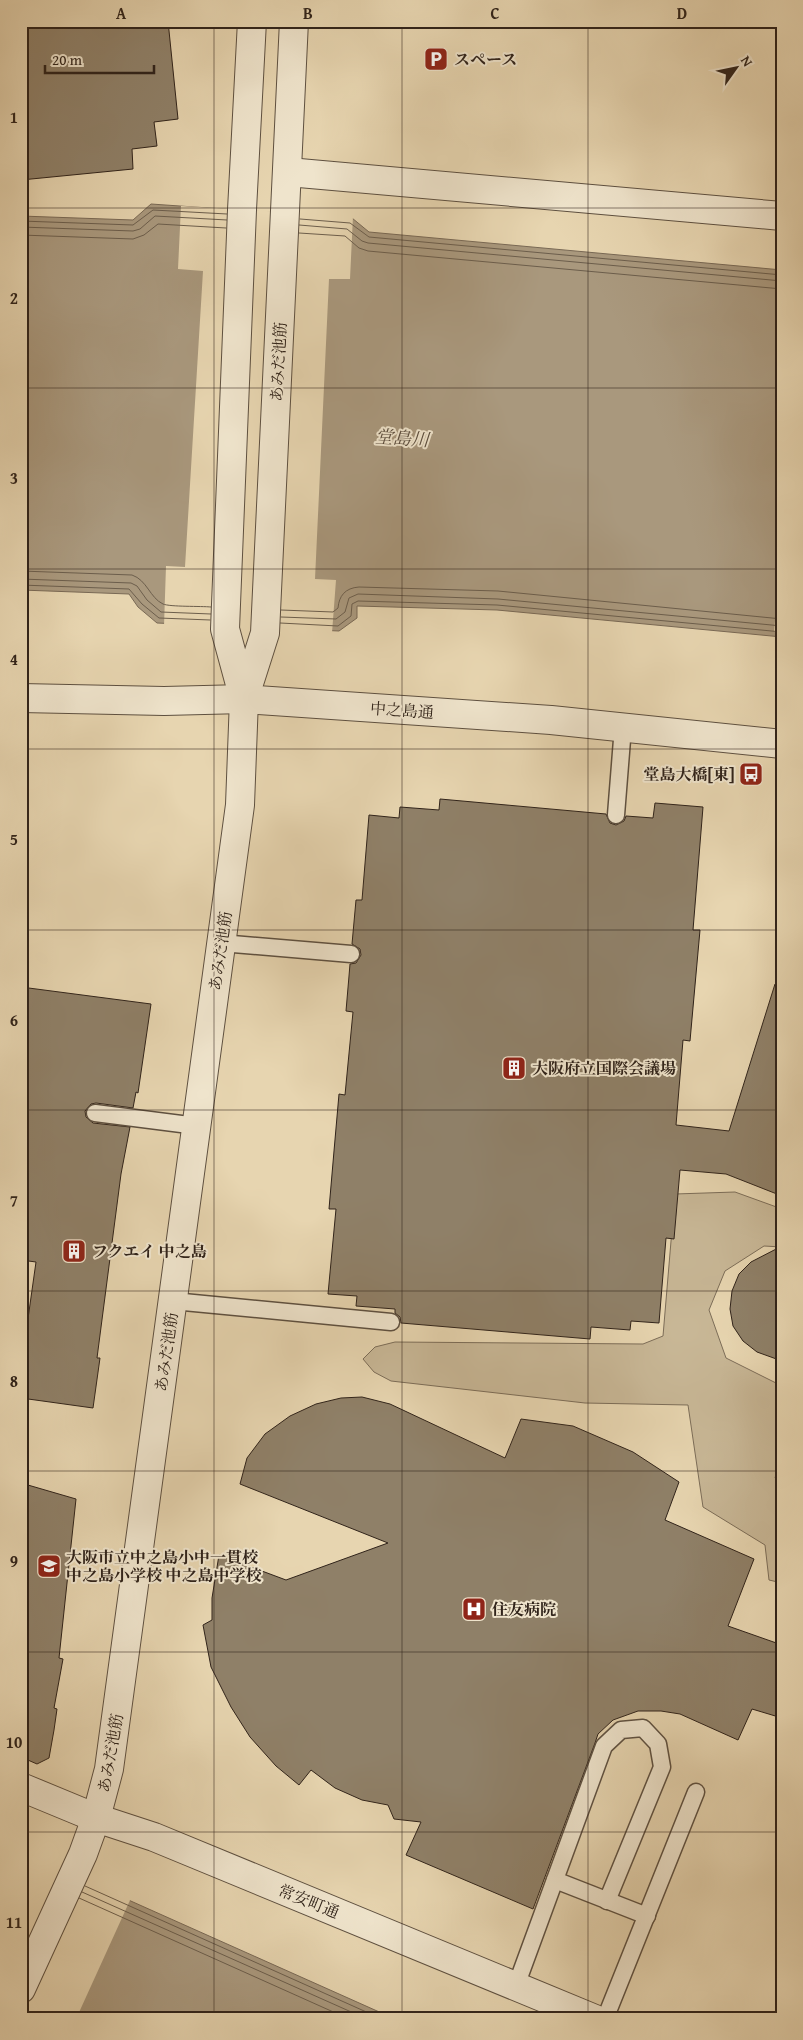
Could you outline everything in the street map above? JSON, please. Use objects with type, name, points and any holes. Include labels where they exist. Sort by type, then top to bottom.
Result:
[{"type":"street","name":"あみだ池筋","points":[[244,699],[225,629],[242,210],[252,21]]},
{"type":"street","name":"あみだ池筋","points":[[21,1989],[78,1864],[96,1818],[110,1769],[240,805],[244,699],[265,631],[294,21]]},
{"type":"street","points":[[288,172],[782,216]]},
{"type":"street","name":"中之島通","points":[[21,698],[164,701],[244,699],[623,727],[782,744]]},
{"type":"street","name":"常安町通","points":[[21,1787],[96,1818],[154,1837],[595,2019]]},
{"type":"lane","points":[[616,815],[623,727]]},
{"type":"lane","points":[[221,943],[351,954]]},
{"type":"lane","points":[[95,1113],[197,1126]]},
{"type":"lane","points":[[173,1301],[391,1322]]},
{"type":"lane","points":[[516,1986],[604,1746],[621,1730],[644,1728],[658,1744],[662,1767],[607,1901]]},
{"type":"lane","points":[[605,2019],[696,1792]]},
{"type":"lane","points":[[555,1880],[647,1916]]},
{"type":"shaded area","points":[[735,1192],[782,1209],[782,1247],[764,1246],[725,1271],[709,1310],[726,1358],[778,1384],[782,1391],[782,1454],[775,1478],[782,1482],[782,1583],[769,1580],[765,1545],[703,1507],[688,1405],[585,1403],[391,1381],[374,1372],[363,1359],[375,1347],[395,1342],[643,1344],[663,1336],[675,1194]]},
{"type":"water","name":"堂島川","points":[[151,204],[352,218],[369,232],[782,270],[782,637],[497,610],[357,606],[357,618],[339,631],[157,623],[138,607],[129,594],[21,590],[21,216],[133,220]]},
{"type":"water","points":[[21,1852],[395,2019],[21,2019]]},
{"type":"pier","points":[[181,206],[353,216],[350,279],[329,279],[315,579],[336,580],[332,633],[164,626],[166,566],[185,567],[203,271],[178,269]]},
{"type":"pier","points":[[779,576],[782,576],[782,633],[774,632]]},
{"type":"pier","points":[[21,1850],[131,1898],[76,2019],[21,2019]]},
{"type":"building","points":[[21,21],[168,21],[178,119],[154,122],[157,146],[132,149],[133,169],[21,180]]},
{"type":"building","name":"大阪府立国際会議場","points":[[440,799],[606,814],[610,823],[616,825],[624,821],[626,816],[653,818],[655,803],[703,807],[693,930],[700,930],[690,1041],[683,1040],[676,1125],[729,1131],[775,984],[782,985],[782,1196],[726,1174],[680,1170],[674,1239],[666,1238],[659,1323],[631,1321],[630,1330],[591,1327],[590,1339],[401,1323],[400,1317],[395,1313],[395,1309],[356,1306],[357,1296],[328,1294],[336,1209],[329,1209],[339,1094],[345,1095],[353,1012],[346,1011],[350,964],[356,963],[361,955],[360,949],[352,944],[356,900],[362,900],[369,815],[399,818],[400,807],[439,810]]},
{"type":"building","points":[[21,987],[151,1004],[138,1093],[136,1092],[133,1108],[96,1103],[91,1104],[85,1111],[86,1117],[93,1123],[130,1127],[121,1174],[97,1358],[100,1358],[93,1408],[21,1398],[21,1347],[24,1347],[36,1262],[21,1260]]},
{"type":"building","points":[[782,1246],[782,1361],[757,1352],[743,1341],[733,1326],[730,1309],[732,1291],[739,1274],[751,1262]]},
{"type":"building","name":"住友病院","points":[[362,1397],[390,1404],[505,1458],[521,1419],[573,1426],[633,1452],[679,1482],[665,1520],[754,1559],[728,1626],[782,1645],[782,1718],[752,1709],[738,1740],[680,1714],[661,1711],[638,1711],[613,1720],[598,1734],[533,1909],[406,1855],[421,1822],[394,1819],[388,1805],[362,1800],[335,1788],[311,1770],[299,1785],[276,1766],[250,1737],[231,1707],[211,1667],[203,1625],[212,1620],[212,1598],[219,1555],[286,1580],[388,1543],[240,1484],[247,1458],[265,1434],[290,1416],[316,1404],[341,1398]]},
{"type":"building","name":"大阪市立中之島小中一貫校 中之島小学校 中之島中学校","points":[[21,1483],[76,1499],[59,1658],[63,1659],[54,1708],[57,1709],[54,1730],[49,1758],[37,1764],[21,1757]]},
{"type":"place","name":"スペース","points":[[436,59]]},
{"type":"place","name":"堂島大橋[東]","points":[[751,774]]},
{"type":"place","name":"大阪府立国際会議場","points":[[514,1068]]},
{"type":"place","name":"フクエイ 中之島","points":[[74,1251]]},
{"type":"place","name":"大阪市立中之島小中一貫校 中之島小学校 中之島中学校","points":[[49,1566]]},
{"type":"place","name":"住友病院","points":[[474,1609]]}]
